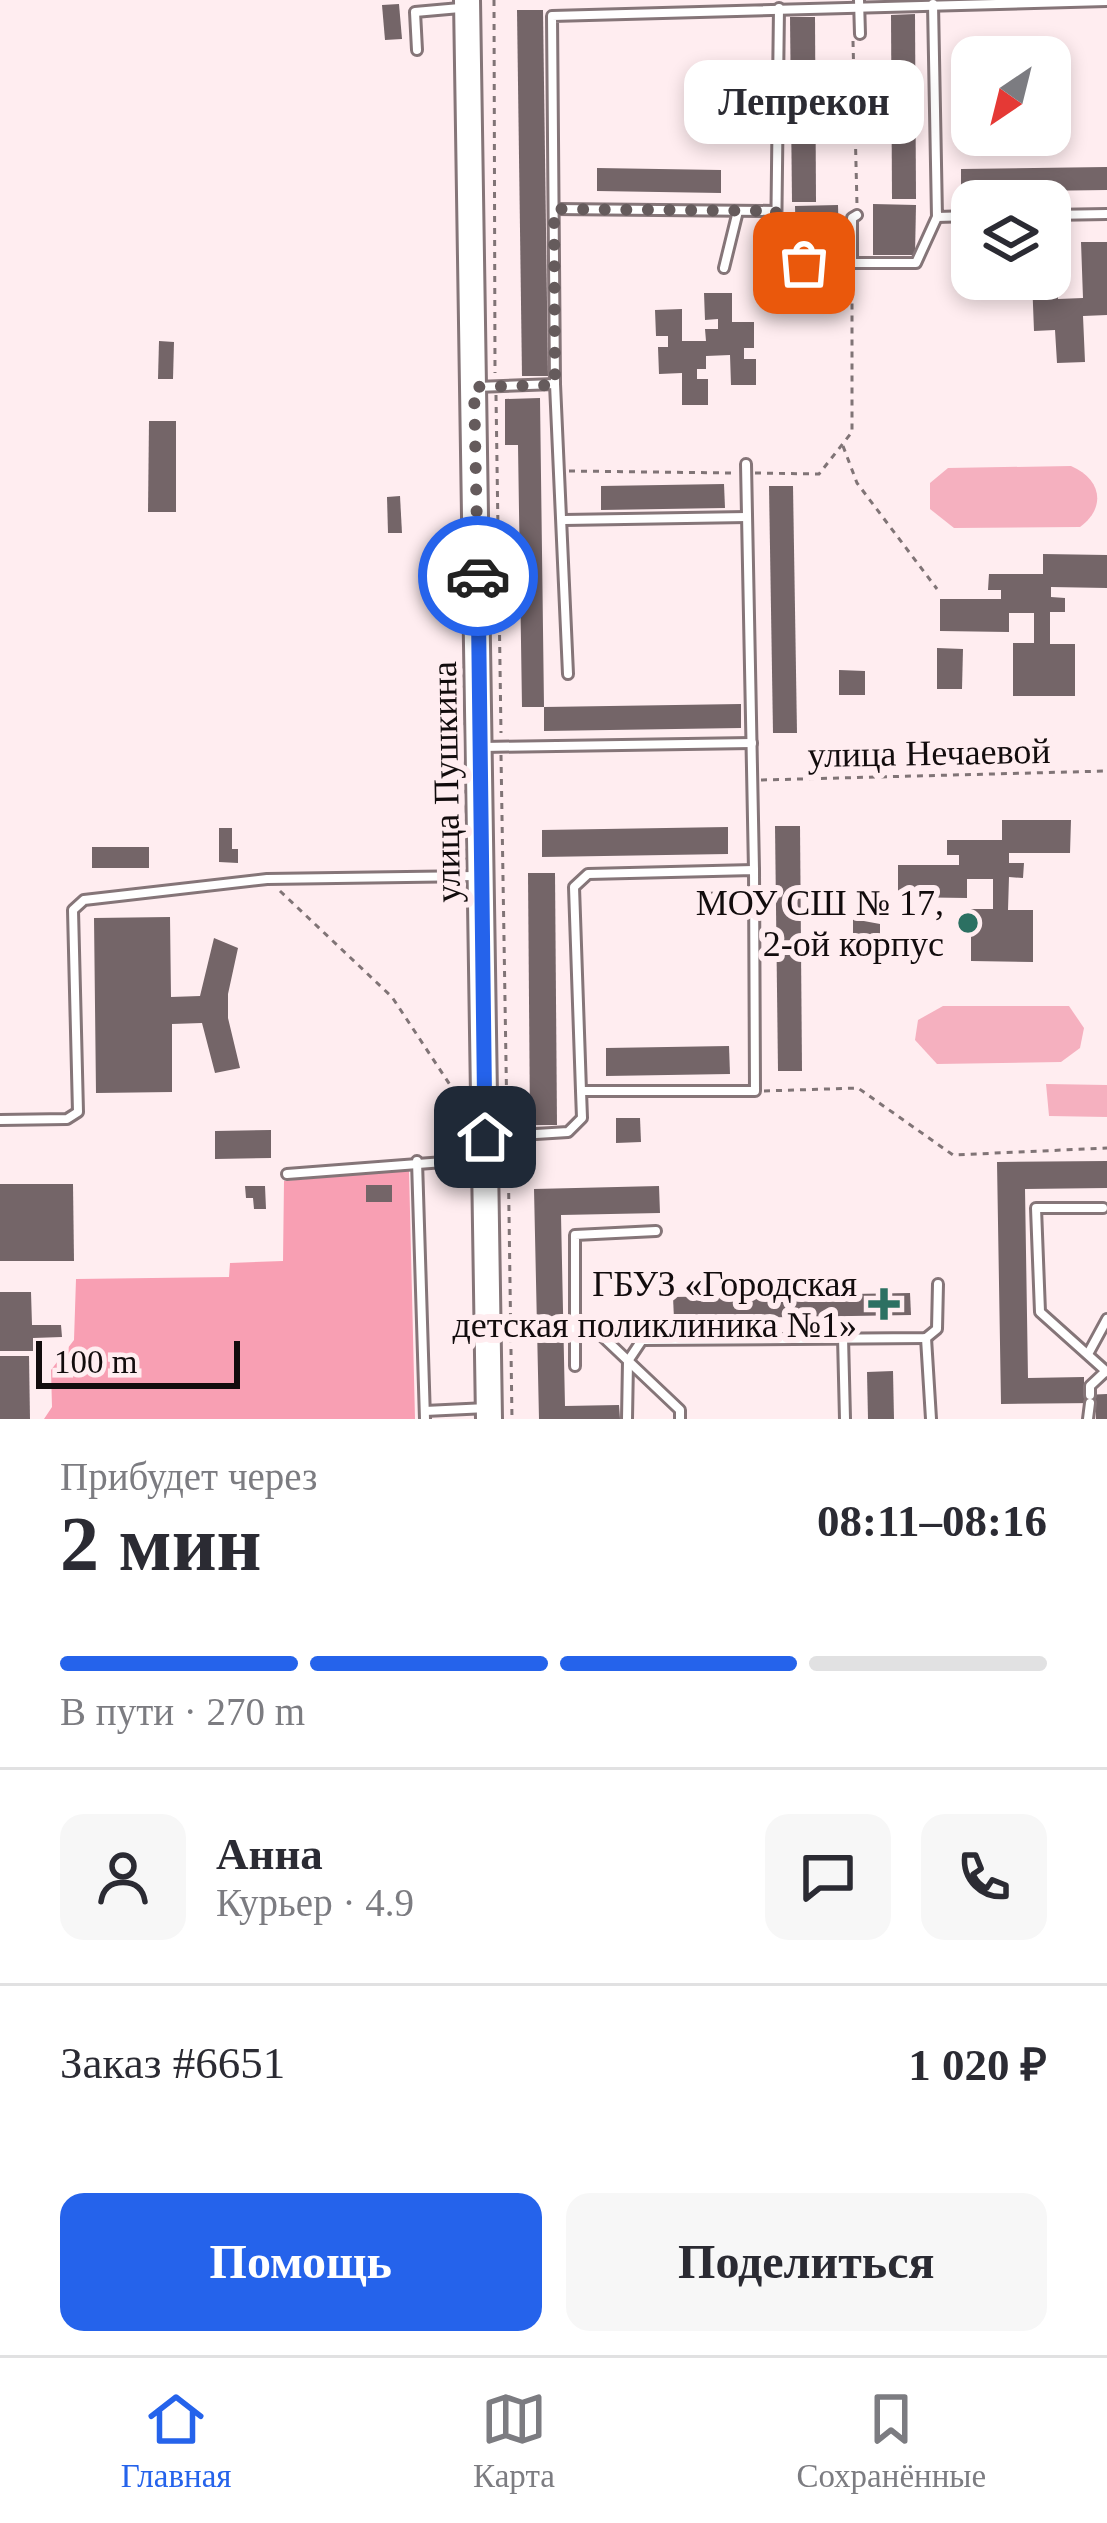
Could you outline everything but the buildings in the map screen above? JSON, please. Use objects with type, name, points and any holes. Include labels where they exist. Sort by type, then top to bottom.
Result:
[{"type":"street","name":"улица Пушкина","points":[[467,3],[485,387],[491,747],[483,875],[492,1144],[489,1413]]},
{"type":"lane","points":[[568,674],[555,385],[552,16],[859,3],[1107,1]]},
{"type":"lane","points":[[417,50],[415,12],[467,3]]},
{"type":"lane","points":[[859,3],[860,34]]},
{"type":"lane","points":[[779,8],[776,248],[804,263],[916,263],[937,217],[933,4]]},
{"type":"lane","points":[[554,209],[776,211]]},
{"type":"lane","points":[[724,268],[738,211]]},
{"type":"lane","points":[[1071,215],[1107,214]]},
{"type":"lane","points":[[852,263],[852,218],[857,215]]},
{"type":"lane","points":[[937,217],[951,217]]},
{"type":"lane","points":[[485,387],[555,385]]},
{"type":"lane","points":[[581,1091],[755,1091],[746,468]]},
{"type":"lane","points":[[564,520],[747,518]]},
{"type":"lane","points":[[491,747],[752,743]]},
{"type":"lane","points":[[287,1174],[417,1162],[568,1132],[582,1118],[574,887],[588,874],[754,870]]},
{"type":"lane","points":[[0,1120],[67,1119],[77,1112],[76,904],[267,879],[483,875]]},
{"type":"lane","points":[[417,1162],[425,1415],[489,1413]]},
{"type":"lane","points":[[1088,1419],[1090,1386],[1107,1371],[1040,1312],[1036,1208],[1103,1208]]},
{"type":"lane","points":[[575,1366],[575,1235],[656,1231]]},
{"type":"lane","points":[[627,1419],[628,1361],[642,1340],[926,1338],[937,1329],[938,1284]]},
{"type":"lane","points":[[576,1318],[680,1410],[680,1419]]},
{"type":"lane","points":[[1088,1354],[1107,1318]]},
{"type":"lane","points":[[843,1336],[845,1419]]},
{"type":"lane","points":[[926,1338],[932,1419]]},
{"type":"path","points":[[494,0],[485,387],[492,1144],[512,1419]]},
{"type":"path","points":[[857,215],[853,34],[860,34]]},
{"type":"path","points":[[561,471],[746,468],[819,474],[852,432],[852,263]]},
{"type":"path","points":[[843,444],[857,483],[937,589]]},
{"type":"path","name":"улица Нечаевой","points":[[752,780],[1107,771]]},
{"type":"path","points":[[267,879],[392,997],[492,1144]]},
{"type":"path","points":[[755,1091],[858,1088],[953,1155],[1107,1148]]},
{"type":"shaded area","points":[[1071,466],[1089,478],[1097,494],[1094,511],[1080,527],[954,528],[930,509],[930,483],[948,468]]},
{"type":"shaded area","points":[[943,1006],[1069,1006],[1084,1028],[1080,1048],[1061,1062],[937,1064],[915,1040],[918,1020]]},
{"type":"shaded area","points":[[1046,1084],[1107,1085],[1107,1117],[1049,1116]]},
{"type":"shaded area","points":[[409,1170],[415,1419],[44,1419],[52,1407],[51,1370],[74,1340],[76,1279],[229,1277],[230,1263],[283,1261],[284,1181]]},
{"type":"way so far","points":[[478,576],[474,387],[555,385],[554,209],[776,211],[776,248],[804,263]]},
{"type":"place","name":"Лепрекон","points":[[804,263]]},
{"type":"place","name":"МОУ СШ № 17, 2-ой корпус","points":[[968,923]]},
{"type":"place","name":"ГБУЗ «Городская детская поликлиника №1»","points":[[884,1304]]},
{"type":"route","points":[[478,576],[485,1137]]}]
